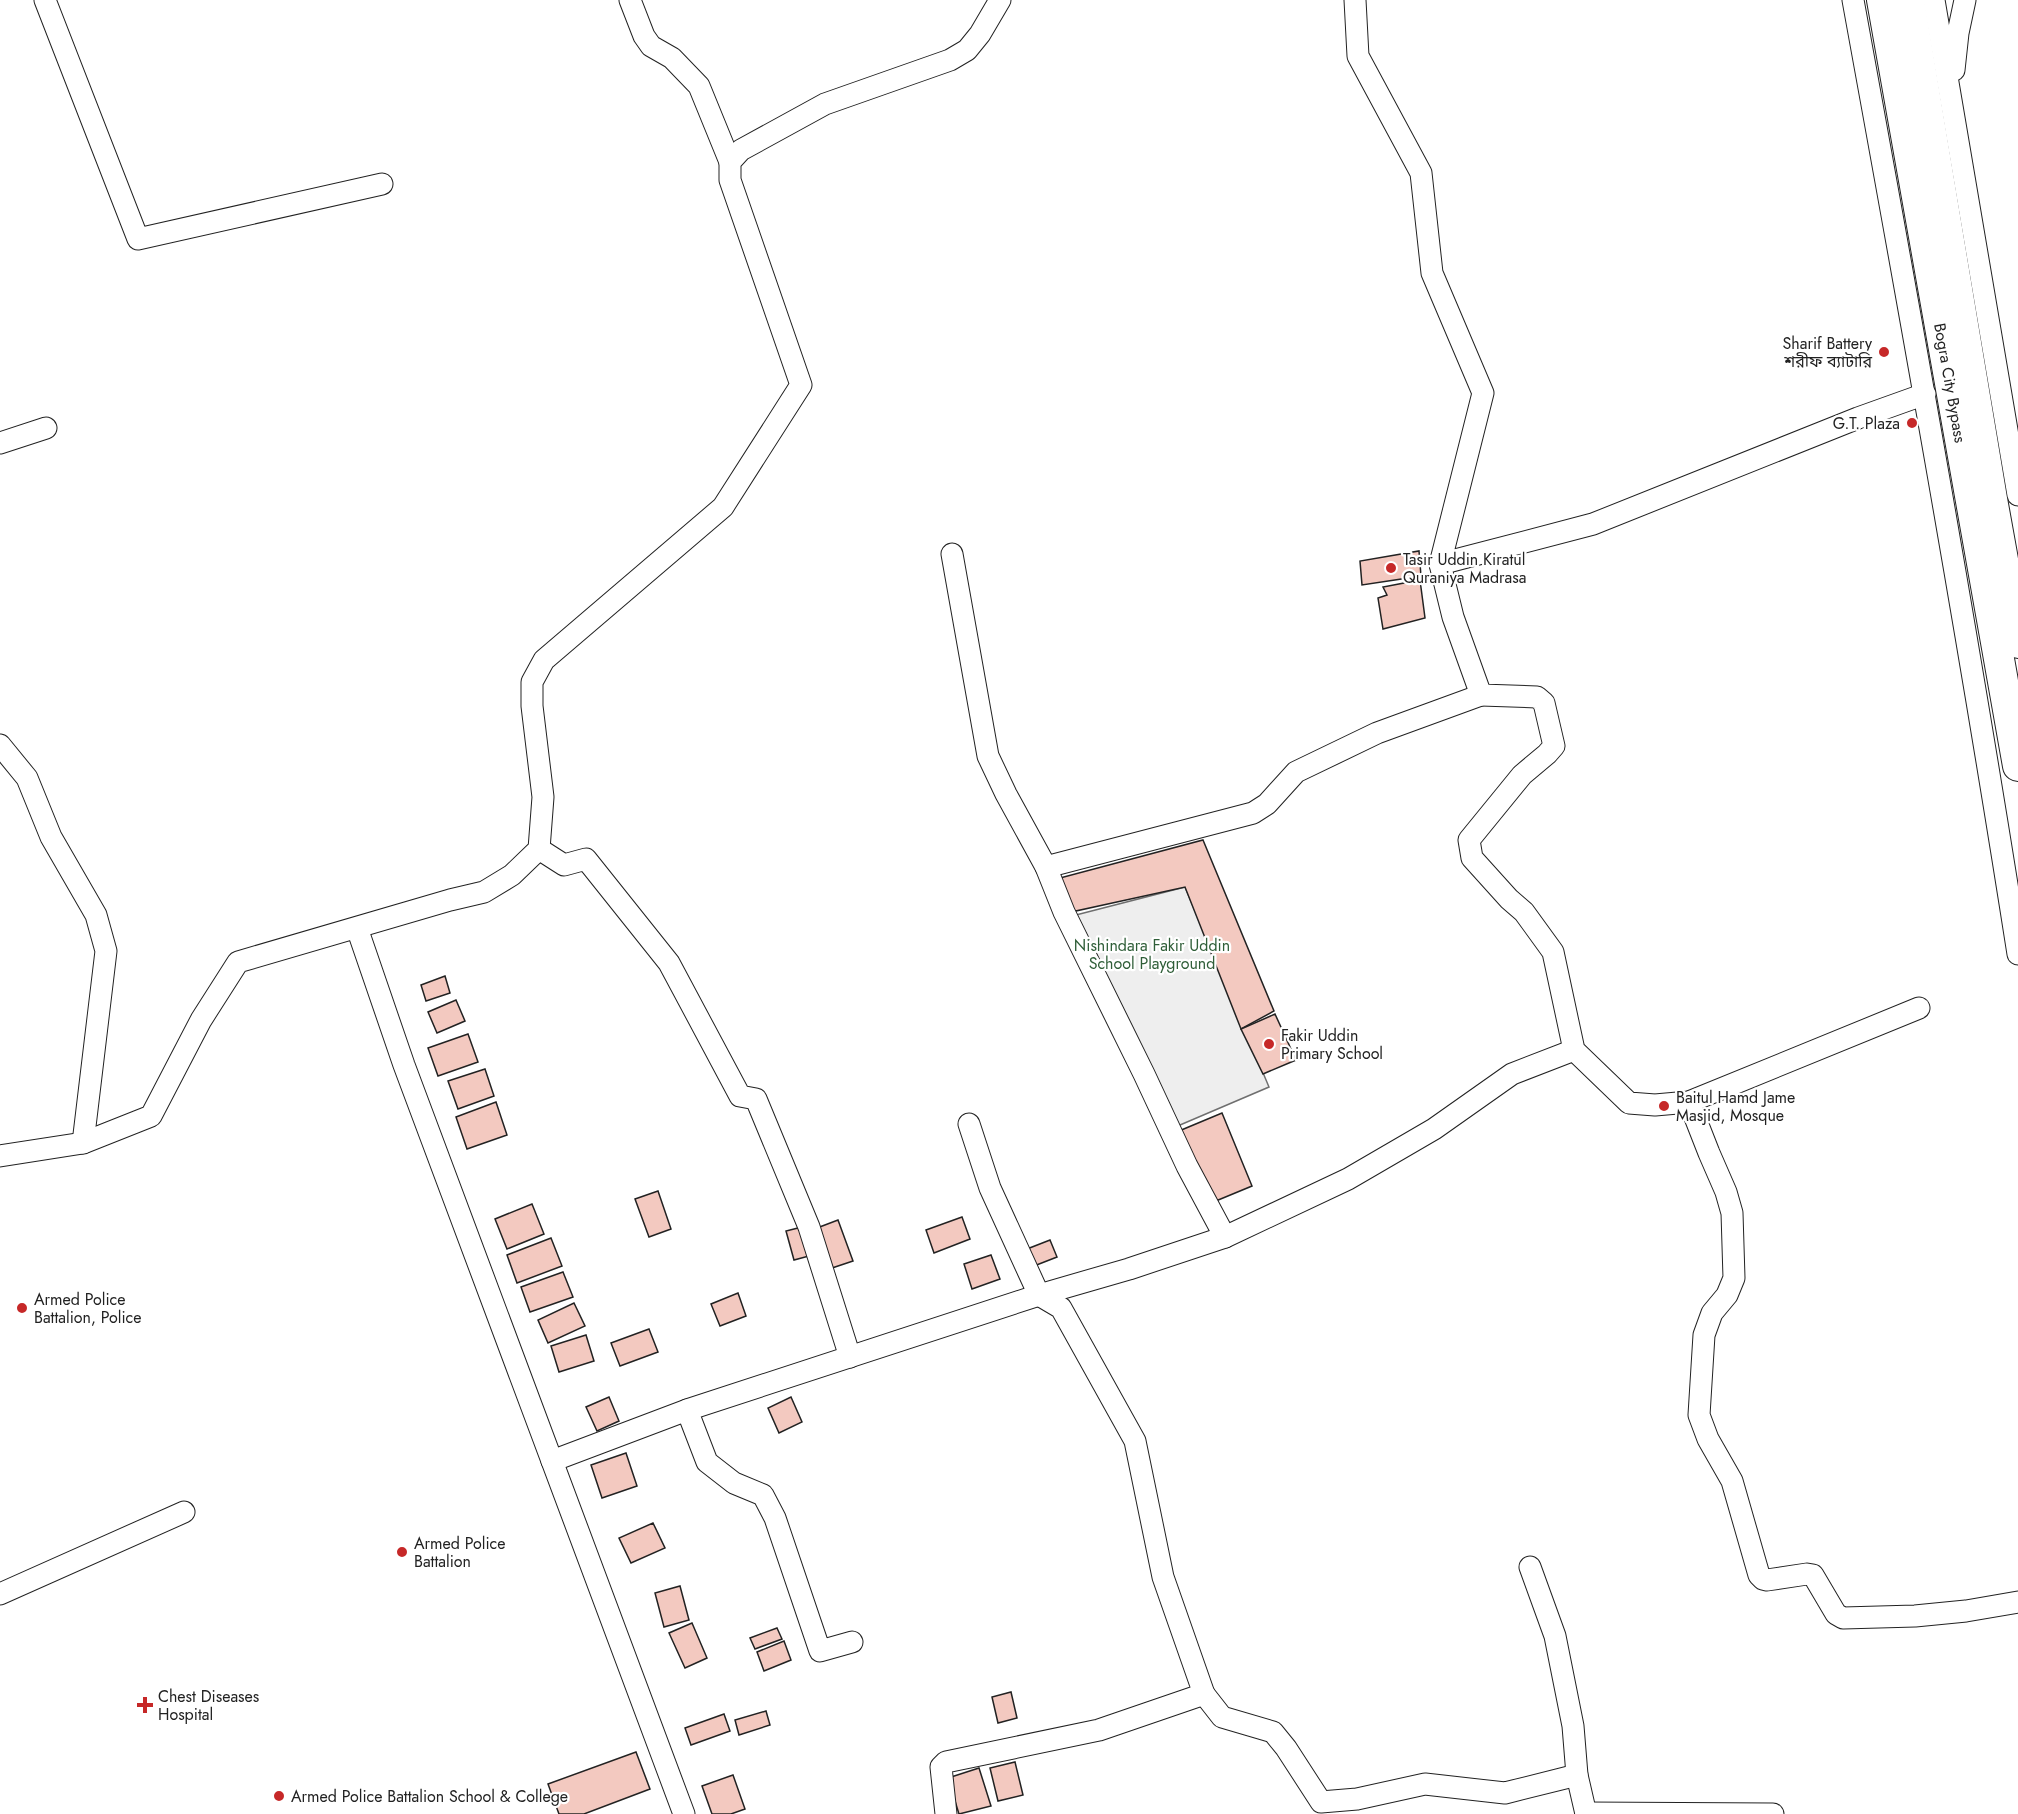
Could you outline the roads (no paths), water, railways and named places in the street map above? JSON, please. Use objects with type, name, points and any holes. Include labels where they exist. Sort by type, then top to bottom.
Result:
[{"type":"highway","name":"Bogra City Bypass","points":[[1882,0],[2018,766]]},
{"type":"highway","name":"Bogra City Bypass","points":[[1909,0],[2018,643]]},
{"type":"street","points":[[45,0],[138,239],[382,184]]},
{"type":"street","points":[[0,1156],[83,1143],[151,1116],[201,1020],[238,962],[484,892],[512,875],[539,849],[543,797],[532,706],[532,682],[544,660],[723,507],[801,385],[730,180],[730,162],[699,86],[672,58],[651,46],[644,36],[630,0]]},
{"type":"street","points":[[730,162],[741,150],[825,104],[950,60],[967,50],[980,34],[1000,0]]},
{"type":"street","points":[[1354,0],[1358,56],[1421,173],[1432,273],[1483,393],[1440,564],[1453,617],[1481,695]]},
{"type":"street","points":[[1853,0],[1925,394],[1984,736],[2018,954]]},
{"type":"street","points":[[1934,0],[2018,495]]},
{"type":"street","points":[[1951,97],[1958,33],[1965,0]]},
{"type":"street","points":[[1440,564],[1593,524],[1858,418],[1925,394]]},
{"type":"street","points":[[0,443],[46,428]]},
{"type":"street","points":[[952,554],[988,756],[1046,867],[1064,912],[1187,1166],[1225,1237]]},
{"type":"street","points":[[1046,867],[1253,813],[1267,804],[1296,772],[1377,733],[1481,695],[1537,697],[1544,703],[1554,746],[1548,754],[1522,775],[1469,840],[1472,858],[1524,912],[1553,952],[1574,1050],[1629,1102],[1655,1105],[1689,1102],[1919,1008]]},
{"type":"street","points":[[0,745],[27,778],[51,837],[96,915],[106,951],[83,1143]]},
{"type":"street","points":[[539,849],[564,866],[586,859],[669,963],[740,1096],[756,1099],[809,1227],[850,1357]]},
{"type":"street","points":[[357,928],[404,1065],[684,1814]]},
{"type":"street","points":[[552,1461],[687,1410],[1225,1237],[1348,1179],[1434,1129],[1512,1074],[1574,1050]]},
{"type":"street","points":[[1689,1102],[1726,1192],[1731,1213],[1734,1278],[1726,1295],[1712,1313],[1704,1335],[1698,1415],[1707,1439],[1732,1481],[1759,1575],[1767,1580],[1813,1575],[1836,1614],[1843,1618],[1925,1615],[2018,1602]]},
{"type":"street","points":[[969,1124],[990,1188],[1039,1295],[1061,1308],[1135,1441],[1162,1577],[1204,1694],[1222,1717],[1273,1732],[1286,1748],[1321,1808],[1425,1784],[1505,1793],[1577,1775]]},
{"type":"street","points":[[687,1410],[707,1462],[734,1483],[763,1496],[767,1503],[775,1518],[820,1651],[852,1642]]},
{"type":"street","points":[[0,1594],[184,1512]]},
{"type":"street","points":[[1530,1566],[1554,1636],[1573,1726],[1577,1775],[1586,1813],[1773,1814]]},
{"type":"street","points":[[946,1814],[941,1767],[946,1762],[1099,1730],[1204,1694]]},
{"type":"place","name":"Sharif Battery শরীফ ব্যাটারি","points":[[1884,352]]},
{"type":"place","name":"G.T. Plaza","points":[[1912,423]]},
{"type":"place","name":"Tasir Uddin Kiratul Quraniya Madrasa","points":[[1391,568]]},
{"type":"place","name":"Fakir Uddin Primary School","points":[[1269,1044]]},
{"type":"place","name":"Baitul Hamd Jame Masjid, Mosque","points":[[1664,1106]]},
{"type":"place","name":"Armed Police Battalion, Police","points":[[22,1308]]},
{"type":"place","name":"Armed Police Battalion","points":[[402,1552]]},
{"type":"place","name":"Chest Diseases Hospital","points":[[145,1705]]},
{"type":"place","name":"Armed Police Battalion School & College","points":[[279,1796]]},
{"type":"park label","name":"Nishindara Fakir Uddin School Playground","points":[[1152,954]]}]
